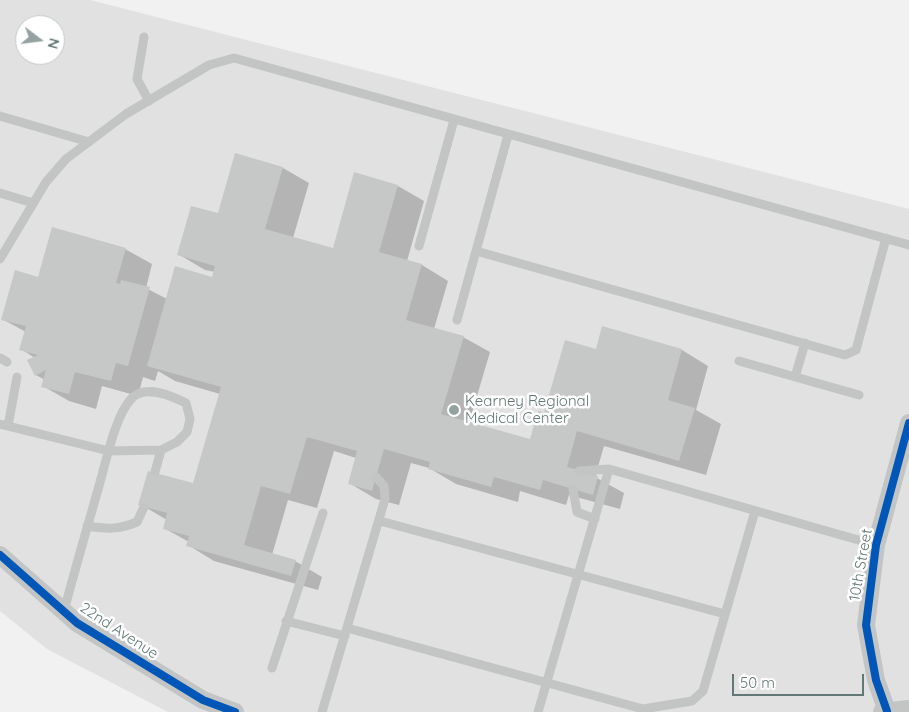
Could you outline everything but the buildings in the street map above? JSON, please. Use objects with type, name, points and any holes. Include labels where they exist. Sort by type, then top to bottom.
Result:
[{"type":"street","name":"10th Street","points":[[888,711],[876,680],[866,625],[876,545],[909,423]]},
{"type":"street","name":"22nd Avenue","points":[[0,555],[78,623],[202,700],[235,712]]},
{"type":"street","points":[[882,712],[909,709]]},
{"type":"lane","points":[[144,38],[137,79],[149,101]]},
{"type":"lane","points":[[0,259],[46,182],[66,159],[126,114],[209,65],[234,58],[909,245]]},
{"type":"lane","points":[[0,116],[89,142]]},
{"type":"lane","points":[[419,246],[454,120]]},
{"type":"lane","points":[[457,320],[508,135]]},
{"type":"lane","points":[[0,193],[33,203]]},
{"type":"lane","points":[[476,251],[845,355],[856,350],[886,238]]},
{"type":"lane","points":[[795,377],[805,344]]},
{"type":"lane","points":[[739,361],[858,395]]},
{"type":"lane","points":[[17,377],[4,425],[109,451],[161,450],[177,442],[187,432],[190,419],[186,403],[167,394],[148,392],[133,396],[121,414],[109,451],[87,526],[64,611]]},
{"type":"lane","points":[[155,472],[161,450]]},
{"type":"lane","points":[[579,471],[609,469],[876,545]]},
{"type":"lane","points":[[538,712],[609,469]]},
{"type":"lane","points":[[322,712],[386,499],[384,486],[376,477]]},
{"type":"lane","points":[[573,489],[576,512],[595,519]]},
{"type":"lane","points":[[87,526],[113,529],[126,527],[137,522],[144,507]]},
{"type":"lane","points":[[286,621],[346,632],[643,709],[692,701],[703,691],[755,511]]},
{"type":"lane","points":[[272,668],[323,513]]},
{"type":"lane","points":[[380,521],[725,614]]},
{"type":"shaded area","name":"Kearney Regional Medical Center","points":[[0,0],[90,0],[909,209],[909,712],[168,712],[47,649],[0,611]]},
{"type":"cycle path","points":[[887,711],[876,680],[866,625],[876,545],[909,423]]},
{"type":"cycle path","points":[[0,555],[77,623],[203,700],[235,712]]},
{"type":"place","name":"Kearney Regional Medical Center","points":[[454,410]]}]
